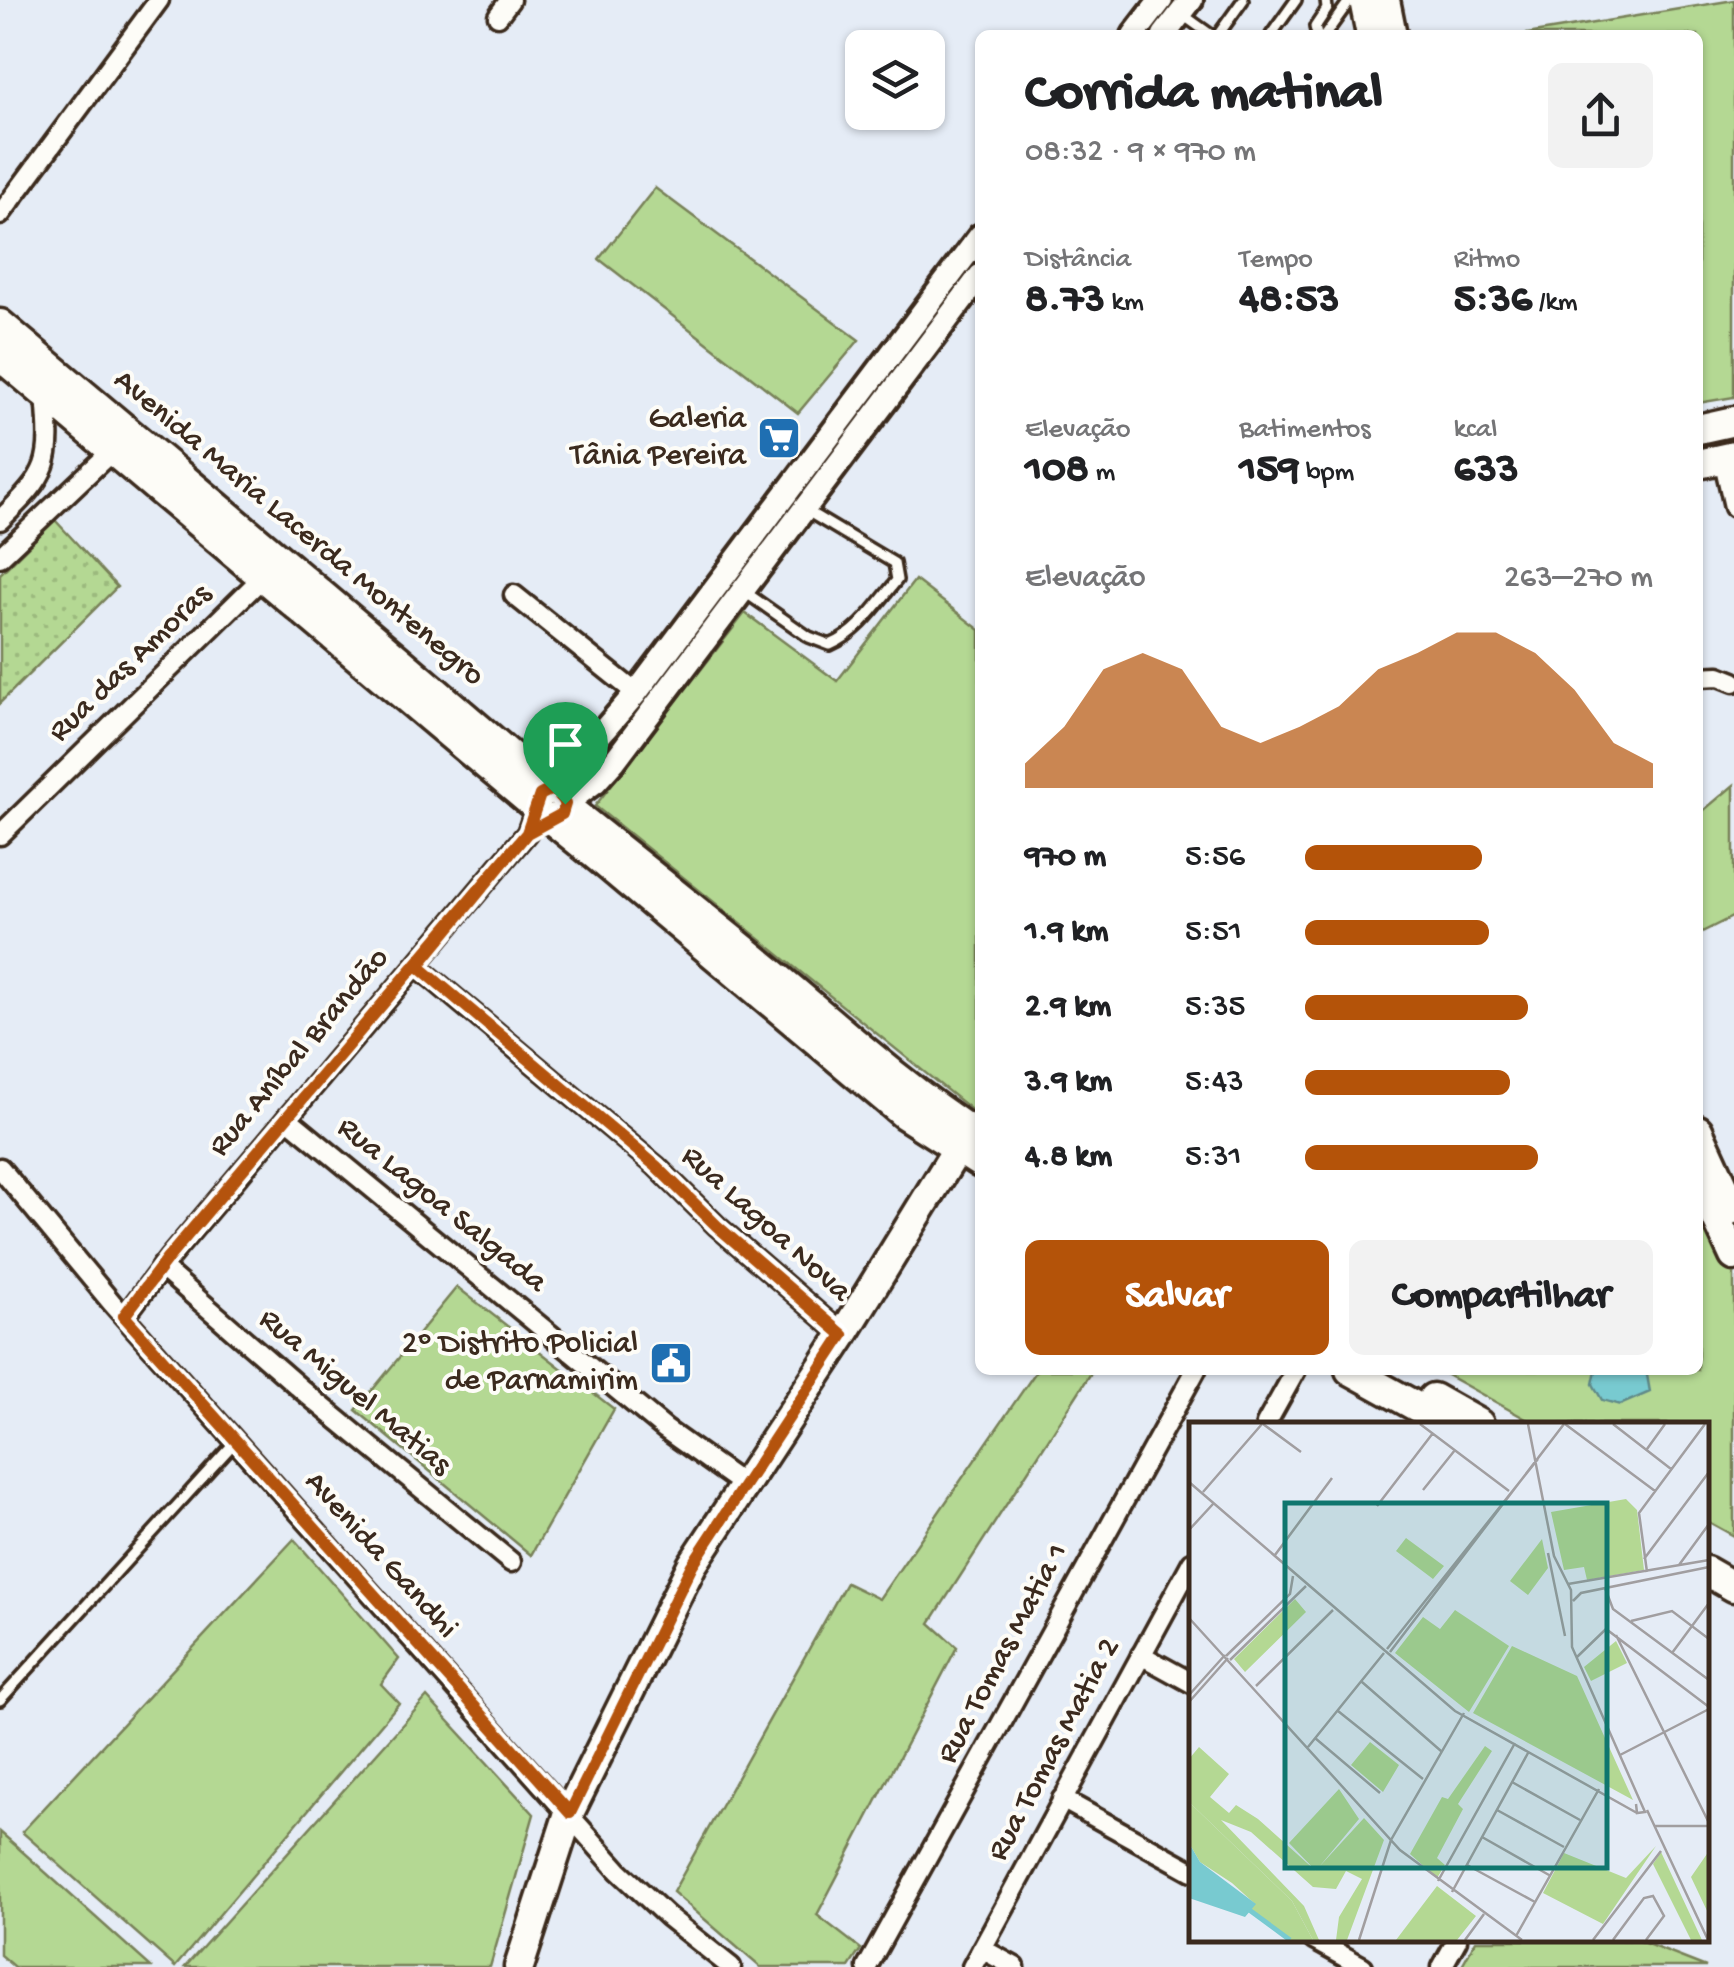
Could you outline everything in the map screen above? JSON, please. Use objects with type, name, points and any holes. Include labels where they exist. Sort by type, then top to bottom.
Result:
[{"type":"main road","points":[[1364,0],[1370,30]]},
{"type":"main road","points":[[1386,0],[1391,30]]},
{"type":"main road","name":"Avenida Maria Lacerda Montenegro","points":[[0,324],[284,566],[424,679],[548,808]]},
{"type":"main road","name":"Avenida Maria Lacerda Montenegro","points":[[0,356],[262,578],[548,808],[732,940],[971,1145]]},
{"type":"main road","points":[[1703,427],[1734,421]]},
{"type":"main road","points":[[1703,1141],[1734,1209]]},
{"type":"main road","points":[[519,1967],[570,1813],[692,1565],[971,1145]]},
{"type":"main road","points":[[1703,1189],[1734,1256]]},
{"type":"main road","points":[[1359,1375],[1444,1422]]},
{"type":"main road","points":[[1392,1375],[1475,1422]]},
{"type":"main road","points":[[1709,1554],[1734,1567]]},
{"type":"main road","points":[[1709,1573],[1734,1587]]},
{"type":"street","points":[[0,215],[159,0]]},
{"type":"street","points":[[498,16],[510,0]]},
{"type":"street","points":[[1141,30],[1178,4]]},
{"type":"street","points":[[1166,30],[1178,4]]},
{"type":"street","name":"Rua Aníbal Brandão","points":[[124,1316],[548,808],[975,252]]},
{"type":"street","name":"Rua Aníbal Brandão","points":[[548,808],[596,782],[615,760],[975,283]]},
{"type":"street","points":[[0,520],[45,470],[50,454],[46,395]]},
{"type":"street","points":[[0,557],[113,450]]},
{"type":"street","points":[[1718,459],[1734,507]]},
{"type":"street","name":"Rua das Amoras","points":[[0,835],[262,578]]},
{"type":"street","points":[[514,595],[636,692]]},
{"type":"street","points":[[1703,676],[1731,681]]},
{"type":"street","name":"Rua Lagoa Nova","points":[[418,966],[656,1166],[717,1226],[843,1335]]},
{"type":"street","name":"Rua Lagoa Salgada","points":[[288,1118],[665,1429],[745,1486]]},
{"type":"street","name":"Avenida Gandhi","points":[[0,1168],[124,1316],[619,1871],[731,1967]]},
{"type":"street","name":"Rua Miguel Matias","points":[[161,1268],[511,1562]]},
{"type":"street","name":"Rua Tomas Matia 1","points":[[867,1967],[1193,1375]]},
{"type":"street","points":[[1267,1422],[1293,1375]]},
{"type":"street","name":"Rua Tomas Matia 2","points":[[972,1967],[1189,1567]]},
{"type":"street","points":[[1141,1655],[1189,1681]]},
{"type":"street","points":[[1062,1799],[1189,1870]]},
{"type":"street","points":[[1318,1942],[1363,1967]]},
{"type":"street","points":[[1442,1967],[1456,1942]]},
{"type":"street","points":[[982,1949],[1015,1967]]},
{"type":"lane","points":[[1218,30],[1244,0]]},
{"type":"lane","points":[[1274,30],[1296,0]]},
{"type":"lane","points":[[1316,30],[1327,9],[1326,0]]},
{"type":"lane","points":[[1329,30],[1350,0]]},
{"type":"lane","points":[[1178,4],[1208,30]]},
{"type":"lane","points":[[743,590],[809,637],[830,645],[841,641],[863,621],[897,580],[894,563],[804,510]]},
{"type":"lane","points":[[0,1700],[237,1440]]},
{"type":"green space","points":[[1734,0],[1734,397],[1703,402],[1703,30],[1551,30]]},
{"type":"green space","points":[[655,188],[859,340],[798,413],[599,259]]},
{"type":"green space","points":[[55,520],[117,587],[0,703],[0,574]]},
{"type":"green space","points":[[915,580],[975,626],[975,1113],[595,806],[745,613],[837,681]]},
{"type":"green space","points":[[1734,785],[1734,916],[1703,932],[1703,811]]},
{"type":"green space","points":[[1703,1210],[1734,1275],[1734,1536],[1709,1522],[1709,1422],[1531,1422],[1447,1375],[1703,1375]]},
{"type":"green space","points":[[457,1287],[614,1409],[531,1555],[356,1410]]},
{"type":"green space","points":[[1034,1375],[1090,1375],[930,1623],[957,1647],[817,1915],[861,1949],[849,1967],[760,1967],[673,1892],[846,1583],[879,1599]]},
{"type":"green space","points":[[294,1539],[399,1659],[381,1684],[399,1703],[175,1967],[22,1832]]},
{"type":"green space","points":[[427,1697],[534,1814],[490,1967],[185,1967]]},
{"type":"green space","points":[[0,1832],[151,1967],[14,1967],[0,1955]]},
{"type":"green space","points":[[1475,1942],[1642,1942],[1706,1967],[1461,1967]]},
{"type":"water","points":[[1595,1375],[1647,1375],[1650,1392],[1620,1405],[1602,1400],[1593,1384]]},
{"type":"place","name":"Galeria Tânia Pereira","points":[[779,438]]},
{"type":"place","name":"2º Distrito Policial de Parnamirim","points":[[671,1363]]},
{"type":"route","points":[[565,804],[557,792],[550,790],[540,795],[527,833],[418,966],[656,1166],[717,1226],[843,1335],[692,1565],[570,1813],[124,1316],[168,1258],[527,833],[562,814],[565,804]]}]
